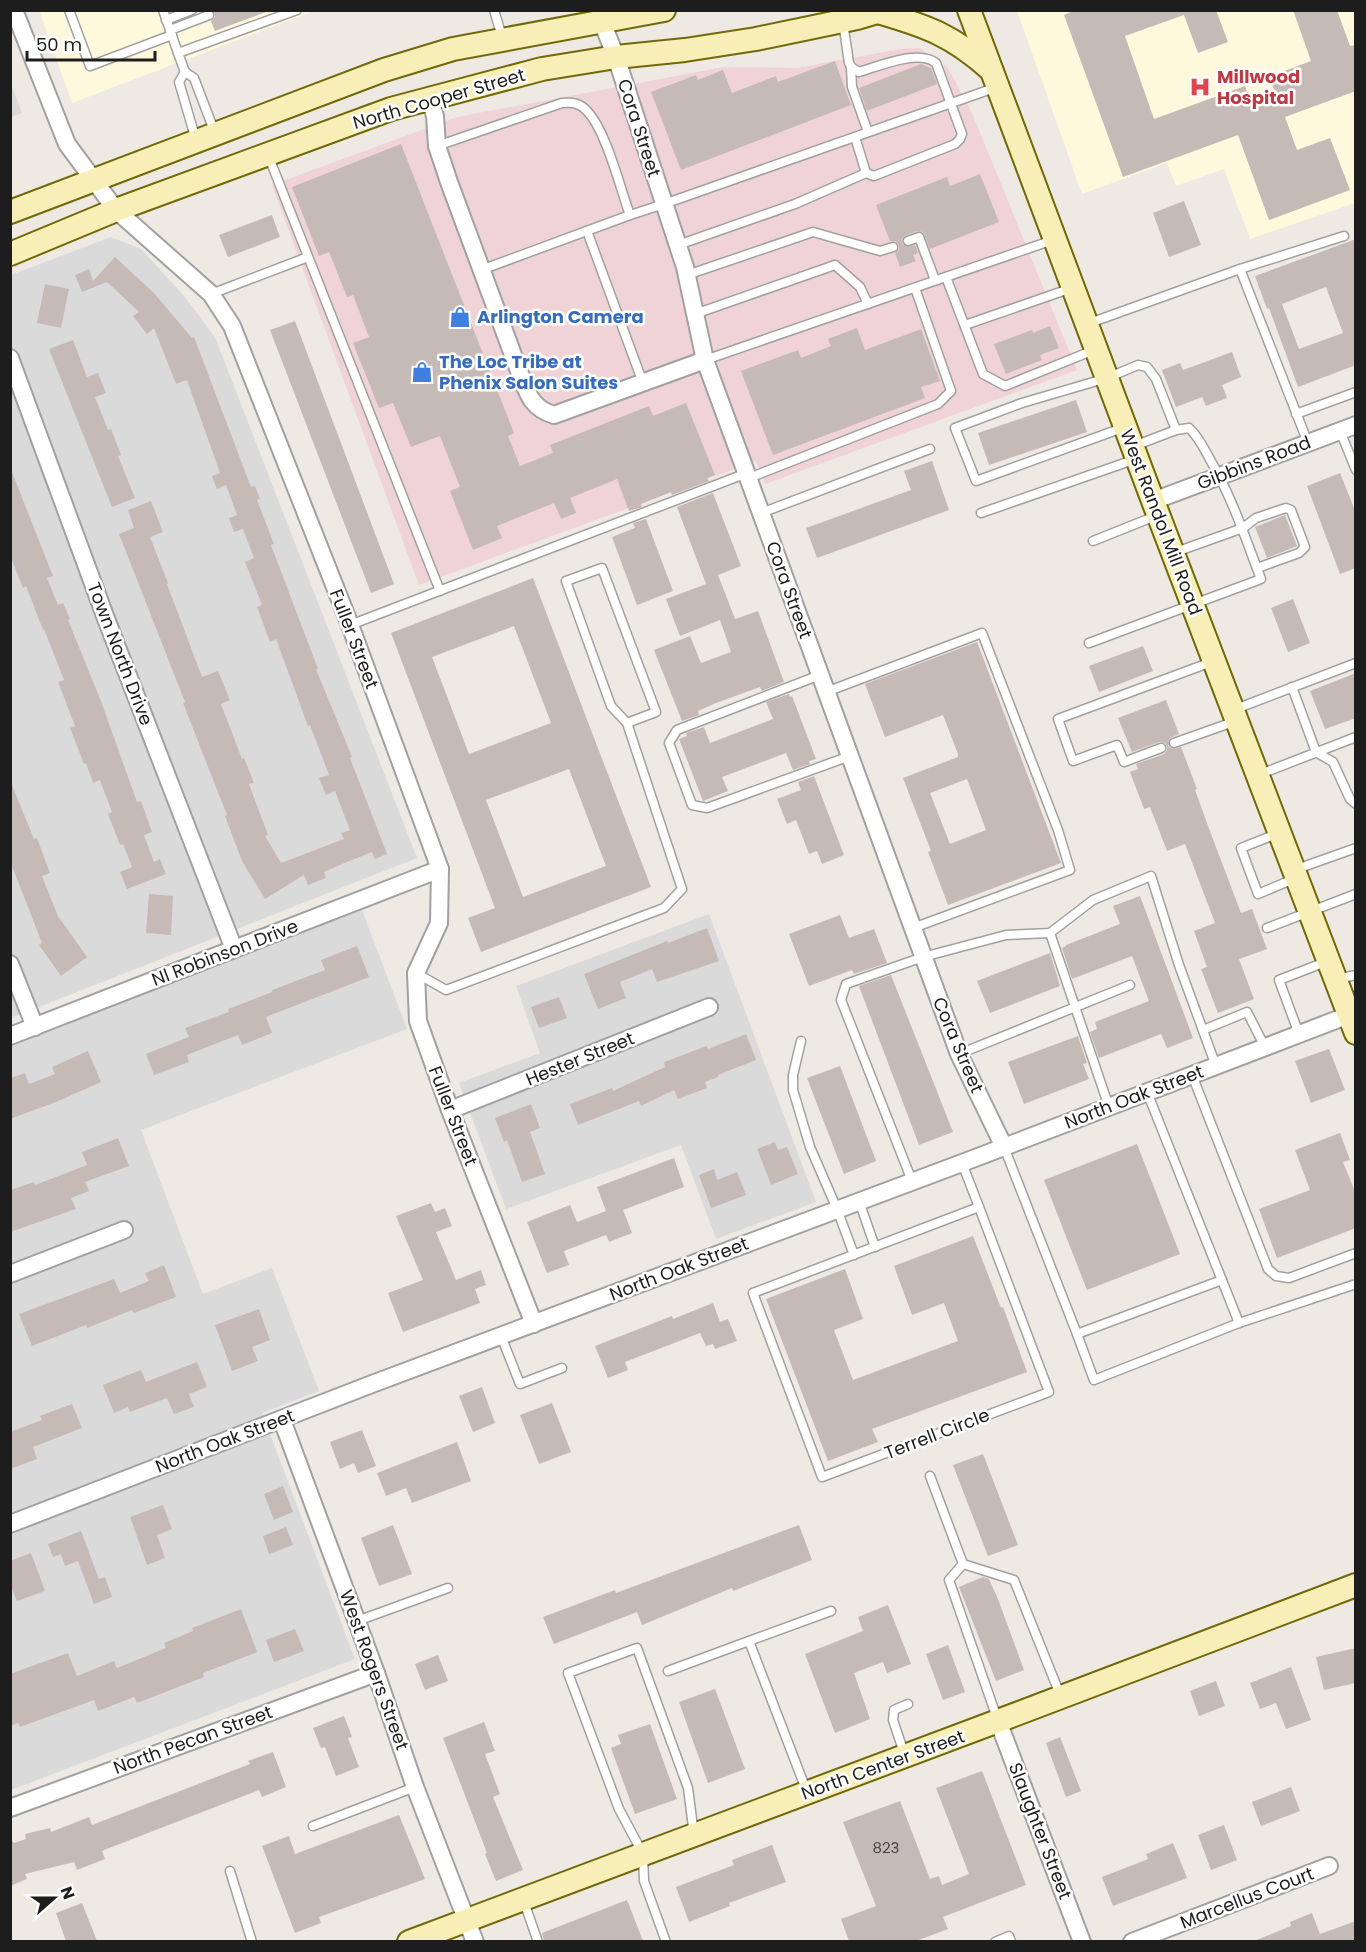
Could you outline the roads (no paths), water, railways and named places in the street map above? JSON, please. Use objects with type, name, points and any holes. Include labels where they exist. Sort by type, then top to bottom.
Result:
[{"type":"main road","name":"North Cooper Street","points":[[10,212],[384,70],[453,49],[503,40],[600,16],[664,10]]},
{"type":"main road","name":"West Randol Mill Road","points":[[969,10],[1295,874],[1310,912],[1340,972],[1352,1024]]},
{"type":"main road","name":"North Cooper Street","points":[[10,254],[116,210],[391,110],[430,99],[542,69],[756,39],[881,11]]},
{"type":"main road","points":[[881,11],[946,36],[969,50],[994,78]]},
{"type":"main road","name":"North Center Street","points":[[409,1941],[1356,1585]]},
{"type":"street","name":"Fuller Street","points":[[14,10],[67,144],[116,210],[211,294],[232,326],[350,625],[440,869],[439,923],[416,973],[418,1021],[450,1110],[534,1324]]},
{"type":"street","name":"Cora Street","points":[[600,16],[616,57],[678,245],[687,275],[705,360],[959,1054],[1004,1147]]},
{"type":"street","points":[[430,99],[435,116],[437,146],[481,270],[532,401],[542,412],[554,415],[705,360]]},
{"type":"street","name":"Town North Drive","points":[[10,358],[105,616],[234,949]]},
{"type":"street","name":"Gibbins Road","points":[[1155,508],[1220,476],[1348,428]]},
{"type":"street","name":"Nl Robinson Drive","points":[[10,1036],[440,869]]},
{"type":"street","points":[[10,964],[35,1026]]},
{"type":"street","name":"Hester Street","points":[[450,1110],[709,1007]]},
{"type":"street","name":"North Oak Street","points":[[10,1524],[372,1384],[1299,1034],[1352,1024]]},
{"type":"street","points":[[10,1274],[124,1230]]},
{"type":"street","name":"West Rogers Street","points":[[282,1419],[376,1672],[415,1787],[476,1941]]},
{"type":"street","name":"North Pecan Street","points":[[10,1808],[376,1672]]},
{"type":"street","name":"Slaughter Street","points":[[998,1721],[1082,1941]]},
{"type":"street","name":"Marcellus Court","points":[[1132,1941],[1329,1866]]},
{"type":"lane","points":[[69,10],[90,66],[209,15]]},
{"type":"lane","points":[[163,10],[185,72],[194,78],[206,138]]},
{"type":"lane","points":[[166,20],[192,10]]},
{"type":"lane","points":[[178,53],[297,10]]},
{"type":"lane","points":[[494,10],[503,40]]},
{"type":"lane","points":[[843,21],[852,87],[868,132]]},
{"type":"lane","points":[[678,245],[795,204],[866,173],[874,176],[955,144],[960,139],[962,134],[941,73],[936,63],[930,58],[917,57],[859,72],[851,67]]},
{"type":"lane","points":[[185,72],[179,82],[206,138]]},
{"type":"lane","points":[[481,270],[630,215],[951,103],[994,78]]},
{"type":"lane","points":[[437,146],[562,103],[574,102],[587,111],[601,131],[630,215]]},
{"type":"lane","points":[[855,137],[866,173]]},
{"type":"lane","points":[[268,155],[440,591]]},
{"type":"lane","points":[[587,231],[643,383]]},
{"type":"lane","points":[[687,275],[813,232],[880,251],[893,247]]},
{"type":"lane","points":[[1087,324],[1240,269],[1344,236]]},
{"type":"lane","points":[[908,241],[919,237],[935,280]]},
{"type":"lane","points":[[705,360],[1055,239]]},
{"type":"lane","points":[[211,294],[308,257]]},
{"type":"lane","points":[[695,314],[835,265],[860,287],[868,304]]},
{"type":"lane","points":[[1240,269],[1308,443]]},
{"type":"lane","points":[[946,277],[983,374],[1005,386],[1096,349]]},
{"type":"lane","points":[[350,625],[938,404],[951,391],[915,288]]},
{"type":"lane","points":[[964,325],[1073,288]]},
{"type":"lane","points":[[1089,643],[1261,579],[1244,528],[1220,476],[1197,436],[1189,428],[1176,430],[1131,444],[976,481],[955,428],[1022,403],[1107,378],[1138,365],[1147,367],[1156,379],[1176,430]]},
{"type":"lane","points":[[1296,414],[1356,392]]},
{"type":"lane","points":[[1348,428],[1356,470]]},
{"type":"lane","points":[[981,513],[1131,444]]},
{"type":"lane","points":[[761,513],[930,449]]},
{"type":"lane","points":[[1093,542],[1155,508]]},
{"type":"lane","points":[[1173,553],[1244,528],[1256,518],[1286,508],[1291,510],[1305,547],[1299,553],[1257,568]]},
{"type":"lane","points":[[416,973],[446,990],[664,908],[682,889],[627,723],[611,706],[566,580],[602,568],[656,712],[627,723]]},
{"type":"lane","points":[[826,692],[982,633],[1058,830],[1070,870],[913,928]]},
{"type":"lane","points":[[1161,748],[1124,762],[1116,745],[1073,761],[1058,719],[1215,661]]},
{"type":"lane","points":[[1174,743],[1292,687],[1356,663]]},
{"type":"lane","points":[[820,675],[677,730],[669,742],[688,795],[692,805],[707,808],[850,756]]},
{"type":"lane","points":[[1292,687],[1317,752],[1333,762],[1350,799],[1356,804]]},
{"type":"lane","points":[[1258,775],[1356,737]]},
{"type":"lane","points":[[1280,832],[1240,848],[1258,894],[1295,874],[1356,848]]},
{"type":"lane","points":[[912,1181],[841,1000],[846,984],[923,957],[1006,935],[1050,933],[1093,900],[1151,876],[1179,964],[1216,1066]]},
{"type":"lane","points":[[1267,928],[1356,894]]},
{"type":"lane","points":[[1050,933],[1109,1107]]},
{"type":"lane","points":[[1299,1034],[1279,980],[1340,972]]},
{"type":"lane","points":[[959,1054],[1130,985]]},
{"type":"lane","points":[[1203,1030],[1248,1012],[1265,1047]]},
{"type":"lane","points":[[801,1041],[793,1075],[793,1090],[810,1147],[854,1255]]},
{"type":"lane","points":[[1192,1075],[1268,1269],[1276,1276],[1288,1278],[1356,1252]]},
{"type":"lane","points":[[1147,1092],[1239,1323]]},
{"type":"lane","points":[[1004,1147],[1094,1380],[1239,1323],[1356,1284]]},
{"type":"lane","points":[[962,1163],[979,1208]]},
{"type":"lane","points":[[859,1201],[875,1247]]},
{"type":"lane","name":"Terrell Circle","points":[[979,1208],[1048,1392],[822,1477],[753,1293],[979,1208]]},
{"type":"lane","points":[[1077,1334],[1222,1280]]},
{"type":"lane","points":[[501,1336],[520,1384],[562,1368]]},
{"type":"lane","points":[[930,1476],[963,1564]]},
{"type":"lane","points":[[963,1564],[1014,1580],[1062,1697]]},
{"type":"lane","points":[[963,1564],[949,1580],[998,1721]]},
{"type":"lane","points":[[357,1621],[448,1588]]},
{"type":"lane","points":[[668,1671],[831,1611]]},
{"type":"lane","points":[[749,1641],[807,1792]]},
{"type":"lane","points":[[666,1941],[644,1881],[643,1854],[619,1809],[568,1673],[637,1648],[688,1788],[694,1835]]},
{"type":"lane","points":[[905,1756],[893,1720],[894,1710],[908,1704]]},
{"type":"lane","points":[[313,1826],[415,1787]]},
{"type":"lane","points":[[230,1871],[252,1941]]},
{"type":"lane","points":[[523,1899],[538,1941]]},
{"type":"lane","points":[[995,1941],[1009,1935],[1011,1941]]},
{"type":"place","name":"Millwood Hospital","points":[[1200,87]]},
{"type":"place","name":"Arlington Camera","points":[[460,317]]},
{"type":"place","name":"The Loc Tribe at Phenix Salon Suites","points":[[422,372]]}]
